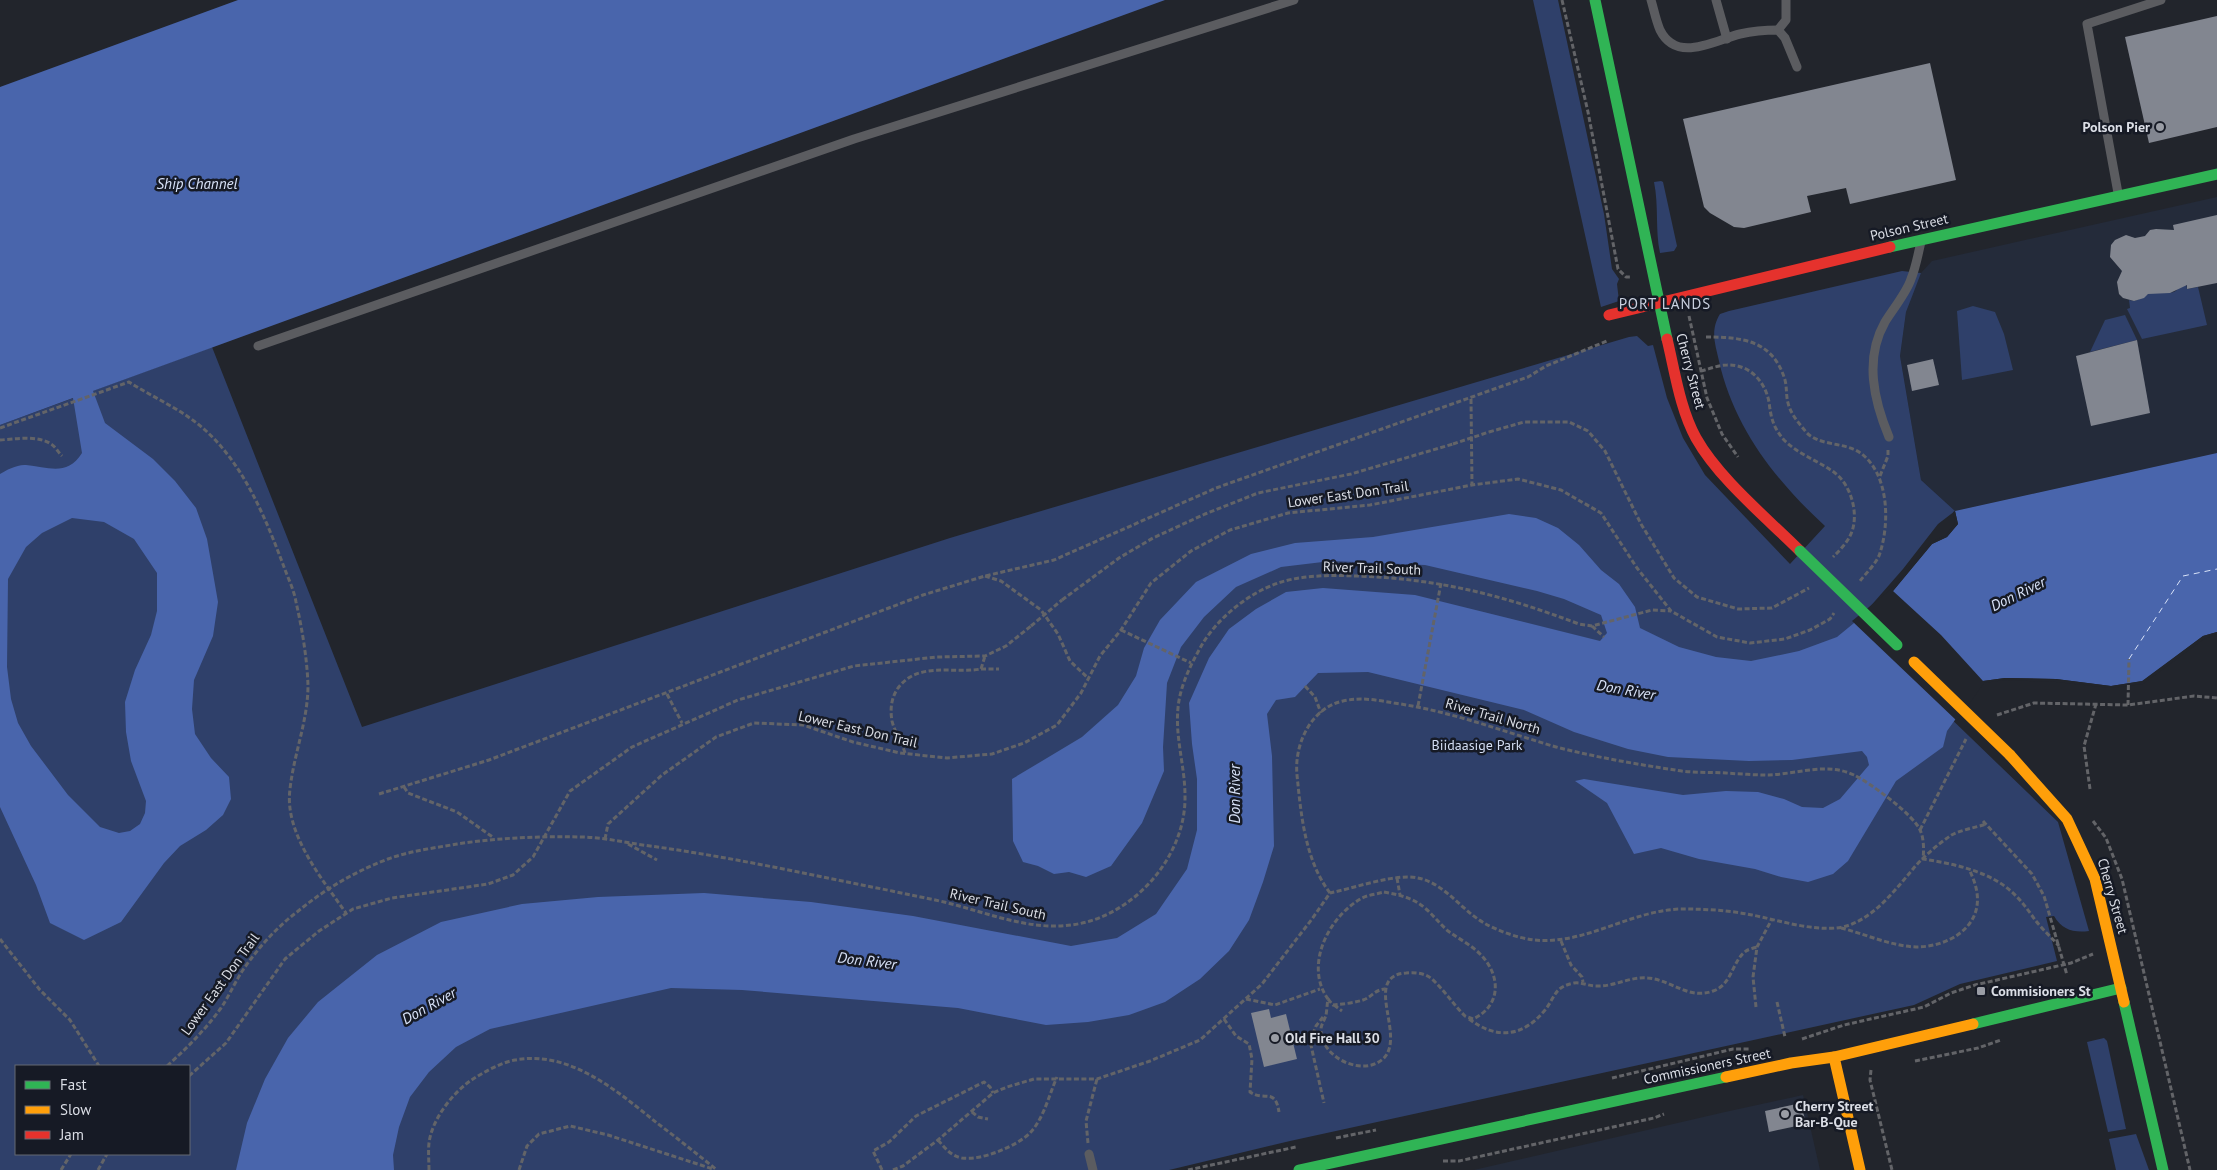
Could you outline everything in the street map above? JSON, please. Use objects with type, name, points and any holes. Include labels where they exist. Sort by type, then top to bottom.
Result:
[{"type":"street","name":"Cherry Street","points":[[1595,0],[1658,304],[1682,402],[1696,438],[1719,470],[1897,645]]},
{"type":"street","name":"Polson Street","points":[[1609,315],[1921,239],[2217,174]]},
{"type":"street","name":"Cherry Street","points":[[1914,662],[2010,755],[2067,819],[2081,846],[2095,879],[2164,1170]]},
{"type":"street","name":"Commissioners Street","points":[[1299,1170],[1791,1064],[1834,1057],[2120,988]]},
{"type":"street","points":[[1834,1057],[1860,1170]]},
{"type":"lane","points":[[258,346],[854,138],[1294,0]]},
{"type":"lane","points":[[1651,0],[1661,31],[1674,44],[1696,49],[1765,30],[1778,30],[1785,38],[1797,67]]},
{"type":"lane","points":[[1716,0],[1727,39]]},
{"type":"lane","points":[[1778,30],[1786,20],[1786,0]]},
{"type":"lane","points":[[2118,196],[2087,24],[2161,0]]},
{"type":"lane","points":[[1889,437],[1880,415],[1873,389],[1874,358],[1881,330],[1911,281],[1921,239]]},
{"type":"lane","points":[[1089,1154],[1093,1170]]},
{"type":"path","points":[[1562,0],[1588,112],[1618,269],[1622,274]]},
{"type":"path","points":[[1692,327],[1707,398],[1722,434],[1743,464]]},
{"type":"path","points":[[1706,337],[1744,338],[1756,343],[1773,357],[1781,369],[1788,404],[1795,418],[1809,435],[1823,442],[1840,445],[1859,452],[1880,476]]},
{"type":"path","points":[[379,794],[489,760],[923,595],[985,576],[1054,560],[1216,488],[1528,377],[1546,366],[1607,341]]},
{"type":"path","points":[[0,428],[129,382],[181,412],[206,431],[236,465],[264,518],[296,601],[308,684],[307,706],[289,790],[293,823],[315,870],[346,913]]},
{"type":"path","points":[[1471,398],[1472,485]]},
{"type":"path","name":"Lower East Don Trail","points":[[190,1075],[226,1042],[285,959],[319,931],[353,909],[392,898],[488,884],[513,875],[532,857],[570,792],[632,747],[682,723],[738,700],[854,666],[937,657],[984,656],[1006,646],[1062,600],[1119,558],[1153,538],[1205,514],[1258,493],[1351,474],[1489,432]]},
{"type":"path","points":[[1858,583],[1880,555],[1887,521],[1880,476],[1888,456],[1889,437]]},
{"type":"path","points":[[0,440],[25,438],[46,441],[52,444],[62,456]]},
{"type":"path","name":"Lower East Don Trail","points":[[168,1065],[191,1044],[220,1008],[245,967],[272,933],[328,888],[392,857],[429,848],[494,839],[580,837],[605,839],[608,824],[662,775],[716,736],[754,723],[803,725],[853,742],[906,753],[947,758],[992,754],[1024,743],[1057,725],[1081,693],[1100,656],[1151,584],[1191,551],[1230,530],[1288,513],[1370,505],[1472,485],[1518,479],[1561,490],[1601,513],[1637,568],[1671,610],[1717,638],[1750,644],[1785,639],[1810,630],[1830,618],[1836,612]]},
{"type":"path","points":[[985,576],[1001,581],[1041,610],[1058,634],[1070,661],[1089,678]]},
{"type":"path","name":"River Trail South","points":[[605,839],[738,860],[944,902],[1014,922],[1050,928],[1074,925],[1098,918],[1138,895],[1162,868],[1180,833],[1185,797],[1178,747],[1178,705],[1191,663],[1211,631],[1230,612],[1251,597],[1278,583],[1308,577],[1389,577],[1441,583],[1497,596],[1579,624],[1592,626]]},
{"type":"path","points":[[1418,706],[1441,583]]},
{"type":"path","points":[[1604,637],[1592,626],[1652,610],[1671,610]]},
{"type":"path","points":[[1120,630],[1191,663]]},
{"type":"path","points":[[981,668],[984,656]]},
{"type":"path","points":[[2128,705],[2130,659]]},
{"type":"path","points":[[906,753],[893,724],[892,715],[893,697],[900,685],[914,674],[930,670],[970,671],[981,668],[999,669]]},
{"type":"path","points":[[1305,686],[1315,697],[1321,713]]},
{"type":"path","points":[[666,694],[682,723]]},
{"type":"path","points":[[2148,702],[2194,696],[2217,698]]},
{"type":"path","name":"River Trail North","points":[[1330,893],[1320,880],[1313,864],[1300,808],[1296,767],[1303,734],[1321,713],[1342,701],[1367,699],[1418,706],[1557,747],[1621,762],[1681,771],[1769,775],[1821,768],[1854,775],[1892,801],[1920,830],[1924,847],[1923,859]]},
{"type":"path","points":[[2090,789],[2084,746],[2096,704]]},
{"type":"path","points":[[404,787],[408,793],[457,812],[494,839]]},
{"type":"path","points":[[894,1170],[903,1166],[938,1140],[993,1093],[1034,1078],[1097,1079],[1150,1062],[1200,1040],[1262,984],[1330,893],[1397,878],[1409,877],[1429,881],[1445,891],[1483,923],[1532,940],[1561,941],[1606,929],[1640,915],[1679,909],[1715,910],[1772,919],[1807,927],[1838,927],[1852,924],[1871,912],[1898,888],[1923,859],[1952,835],[1984,823],[2032,874],[2044,896],[2067,975]]},
{"type":"path","points":[[625,843],[657,860]]},
{"type":"path","points":[[1923,859],[1969,870],[1990,877],[2005,886],[2018,897],[2037,923],[2060,946]]},
{"type":"path","points":[[1838,927],[1893,944],[1916,947],[1937,944],[1956,936],[1967,928],[1975,910],[1977,895],[1969,870]]},
{"type":"path","points":[[1397,878],[1400,895]]},
{"type":"path","points":[[1342,1011],[1320,989],[1318,957],[1327,935],[1344,912],[1363,898],[1384,892],[1408,897],[1426,908],[1446,929],[1481,954],[1492,969],[1496,992],[1492,1004],[1482,1014],[1473,1019],[1465,1016]]},
{"type":"path","points":[[1756,1007],[1753,977],[1757,947],[1772,919]]},
{"type":"path","points":[[0,939],[40,990],[70,1020],[98,1065]]},
{"type":"path","points":[[1561,941],[1571,965],[1582,977],[1583,982]]},
{"type":"path","points":[[1796,1040],[1844,1025],[1924,1007],[1951,993],[1975,985],[2065,964],[2087,955],[2137,942]]},
{"type":"path","points":[[1328,999],[1327,1013],[1320,1029],[1330,1053],[1337,1059],[1352,1064],[1376,1063],[1382,1059],[1391,1045],[1390,1016],[1385,1005],[1385,988],[1391,980],[1401,973],[1416,972],[1430,977],[1465,1016],[1482,1029],[1509,1034],[1536,1020],[1560,987],[1583,982],[1595,986],[1617,984],[1647,977],[1664,980],[1686,992],[1706,994],[1723,986],[1746,951],[1757,947]]},
{"type":"path","points":[[1334,1005],[1364,1000],[1377,990],[1385,988]]},
{"type":"path","points":[[1245,999],[1274,1006],[1320,989]]},
{"type":"path","points":[[2151,1000],[2190,1170]]},
{"type":"path","points":[[1777,1002],[1785,1037]]},
{"type":"path","points":[[1324,1103],[1310,1041],[1316,1026],[1327,1013]]},
{"type":"path","points":[[1224,1019],[1236,1036],[1249,1044],[1252,1059],[1250,1092],[1254,1095],[1270,1096],[1278,1101],[1279,1112]]},
{"type":"path","points":[[1605,1080],[1733,1049],[1759,1049]]},
{"type":"path","points":[[429,1170],[429,1142],[438,1119],[448,1102],[466,1084],[490,1069],[515,1060],[540,1059],[559,1063],[590,1074],[617,1091],[716,1170]]},
{"type":"path","points":[[1870,1070],[1870,1080],[1892,1170]]},
{"type":"path","points":[[938,1140],[948,1152],[963,1158],[978,1158],[1006,1148],[1030,1133],[1042,1113],[1057,1077]]},
{"type":"path","points":[[1089,1154],[1086,1121],[1097,1079]]},
{"type":"path","points":[[882,1170],[873,1151],[889,1142],[916,1116],[984,1082],[990,1086],[993,1093]]},
{"type":"path","points":[[972,1112],[988,1119]]},
{"type":"path","points":[[519,1170],[527,1146],[539,1134],[570,1126],[608,1135],[716,1170]]},
{"type":"path","points":[[1334,1139],[1380,1130]]},
{"type":"path","points":[[1188,1170],[1298,1147]]},
{"type":"path","points":[[61,1170],[70,1155]]},
{"type":"path","points":[[98,1170],[106,1155]]},
{"type":"shaded area","points":[[2217,197],[2217,453],[1955,511],[1921,480],[1900,356],[1906,312],[1912,294],[1921,273],[1932,261]]},
{"type":"shaded area","points":[[1803,1095],[1820,1170],[1474,1170],[1725,1112]]},
{"type":"green space","points":[[1533,0],[1558,0],[1604,214],[1612,269],[1619,279],[1617,284],[1619,301],[1601,307]]},
{"type":"green space","points":[[1654,182],[1663,182],[1677,246],[1674,251],[1660,253]]},
{"type":"green space","name":"Biidaasige Park","points":[[1902,271],[1921,273],[1906,312],[1900,356],[1921,480],[1955,511],[1938,524],[1903,569],[1854,625],[2058,822],[2089,931],[2069,930],[2061,925],[2054,916],[2046,917],[2057,961],[1960,984],[1914,1005],[1290,1141],[1169,1170],[0,1170],[0,425],[212,347],[362,727],[950,538],[1637,336],[1648,346],[1653,345],[1667,398],[1683,438],[1705,475],[1790,564],[1825,526],[1774,472],[1746,431],[1735,409],[1717,355],[1714,337],[1715,326],[1720,314]]},
{"type":"green space","points":[[2184,273],[2187,289],[2198,287],[2207,325],[2142,339],[2127,309],[2130,308],[2129,300],[2138,300],[2151,293],[2176,291]]},
{"type":"green space","points":[[1973,306],[1995,312],[2004,334],[2013,370],[1962,380],[1957,311]]},
{"type":"green space","points":[[2125,315],[2137,340],[2090,352],[2105,320]]},
{"type":"green space","points":[[2104,1038],[2107,1041],[2126,1129],[2108,1132],[2087,1042]]},
{"type":"green space","points":[[2136,1134],[2149,1170],[2116,1170],[2109,1139]]},
{"type":"water","name":"Ship Channel","points":[[238,0],[1165,0],[93,391],[105,423],[153,459],[175,481],[196,508],[207,539],[218,602],[213,636],[194,680],[192,709],[195,734],[211,758],[229,777],[231,799],[223,815],[206,830],[180,846],[164,863],[121,922],[84,940],[50,923],[36,885],[0,807],[0,474],[23,465],[63,468],[70,465],[82,453],[73,398],[0,425],[0,87]],"holes":[[[72,518],[104,522],[134,539],[157,573],[157,611],[151,635],[135,670],[125,702],[126,732],[131,761],[146,801],[145,813],[140,824],[130,831],[119,833],[100,827],[68,795],[31,746],[18,723],[11,699],[7,667],[8,579],[26,547],[42,533]]]},
{"type":"water","name":"Don River","points":[[2217,453],[2217,632],[2203,636],[2143,681],[2111,686],[2056,679],[2005,678],[1983,681],[1947,731],[1943,747],[1896,781],[1848,861],[1833,874],[1808,882],[1781,877],[1755,869],[1699,859],[1661,848],[1634,854],[1607,803],[1575,781],[1584,779],[1683,795],[1726,791],[1758,792],[1784,799],[1802,807],[1823,808],[1840,799],[1869,765],[1867,757],[1862,751],[1792,760],[1749,761],[1668,757],[1628,749],[1574,732],[1524,710],[1368,672],[1318,673],[1295,697],[1276,700],[1267,714],[1272,756],[1274,846],[1249,920],[1229,951],[1200,979],[1165,1002],[1129,1015],[1088,1022],[1046,1025],[958,1008],[742,990],[671,988],[490,1029],[456,1047],[429,1072],[410,1097],[399,1127],[393,1155],[394,1170],[236,1170],[247,1123],[265,1079],[288,1038],[318,1002],[377,955],[441,922],[522,904],[598,897],[704,893],[811,902],[913,916],[1071,946],[1117,938],[1156,914],[1187,869],[1197,830],[1197,779],[1189,703],[1209,658],[1229,629],[1256,609],[1286,592],[1323,588],[1415,595],[1600,641],[1607,633],[1601,615],[1564,599],[1425,565],[1331,561],[1281,567],[1236,587],[1204,617],[1181,647],[1167,683],[1163,747],[1164,771],[1142,823],[1111,866],[1086,877],[1069,872],[1054,874],[1038,866],[1023,862],[1013,841],[1012,779],[1082,737],[1118,705],[1136,676],[1144,648],[1160,620],[1196,582],[1251,554],[1295,543],[1373,537],[1509,514],[1536,518],[1558,528],[1579,545],[1601,570],[1619,584],[1635,607],[1640,628],[1679,647],[1716,657],[1751,661],[1799,651],[1837,637],[1893,591],[1932,544],[1947,537],[1958,524],[1955,511]]},
{"type":"pier","points":[[1955,511],[1958,524],[1947,537],[1932,544],[1893,591],[1941,635],[1983,681],[2005,678],[2056,679],[2111,686],[2142,681],[2203,636],[2217,632],[2217,634],[2204,639],[2143,684],[2111,688],[2056,682],[2005,680],[1984,683],[1957,721],[1852,621],[1891,589],[1931,542],[1946,535],[1955,523],[1953,512]]},
{"type":"building","points":[[2217,16],[2217,127],[2149,143],[2125,37]]},
{"type":"building","points":[[1930,63],[1956,180],[1850,204],[1846,188],[1807,196],[1811,212],[1744,228],[1734,227],[1710,213],[1704,207],[1683,119]]},
{"type":"building","points":[[2217,215],[2217,283],[2187,289],[2187,285],[2170,293],[2148,294],[2144,298],[2134,301],[2123,298],[2119,294],[2117,282],[2122,271],[2110,257],[2111,245],[2115,240],[2126,235],[2135,238],[2145,236],[2150,230],[2174,230],[2173,225]]},
{"type":"building","points":[[2137,340],[2150,413],[2091,426],[2076,356]]},
{"type":"building","points":[[1933,359],[1939,385],[1912,391],[1907,365]]},
{"type":"building","name":"Old Fire Hall 30","points":[[1269,1009],[1271,1018],[1286,1014],[1297,1059],[1264,1067],[1251,1013]]},
{"type":"building","name":"Cherry Street Bar-B-Que","points":[[1801,1103],[1806,1124],[1769,1132],[1765,1111]]},
{"type":"ferry route","points":[[2129,659],[2183,576],[2217,569]]},
{"type":"traffic: fast","points":[[1595,0],[1667,339]]},
{"type":"traffic: fast","points":[[1890,247],[2217,174]]},
{"type":"traffic: fast","points":[[1800,551],[1897,645]]},
{"type":"traffic: fast","points":[[1973,1024],[2121,988]]},
{"type":"traffic: fast","points":[[2124,1002],[2163,1170]]},
{"type":"traffic: fast","points":[[1299,1170],[1726,1077]]},
{"type":"traffic: slow","points":[[1914,662],[2010,755]]},
{"type":"traffic: slow","points":[[2010,755],[2067,819],[2095,879],[2124,1002]]},
{"type":"traffic: slow","points":[[1726,1077],[1791,1063],[1834,1057],[1973,1024]]},
{"type":"traffic: slow","points":[[1834,1057],[1860,1170]]},
{"type":"traffic: jam","points":[[1609,315],[1890,247]]},
{"type":"traffic: jam","points":[[1667,339],[1682,403],[1696,438],[1730,483],[1800,551]]},
{"type":"place","name":"Polson Pier","points":[[2160,127]]},
{"type":"place","name":"Commisioners St","points":[[1981,991]]},
{"type":"place","name":"Old Fire Hall 30","points":[[1275,1038]]},
{"type":"place","name":"Cherry Street Bar-B-Que","points":[[1785,1114]]},
{"type":"district","name":"PORT LANDS","points":[[1665,304]]}]
